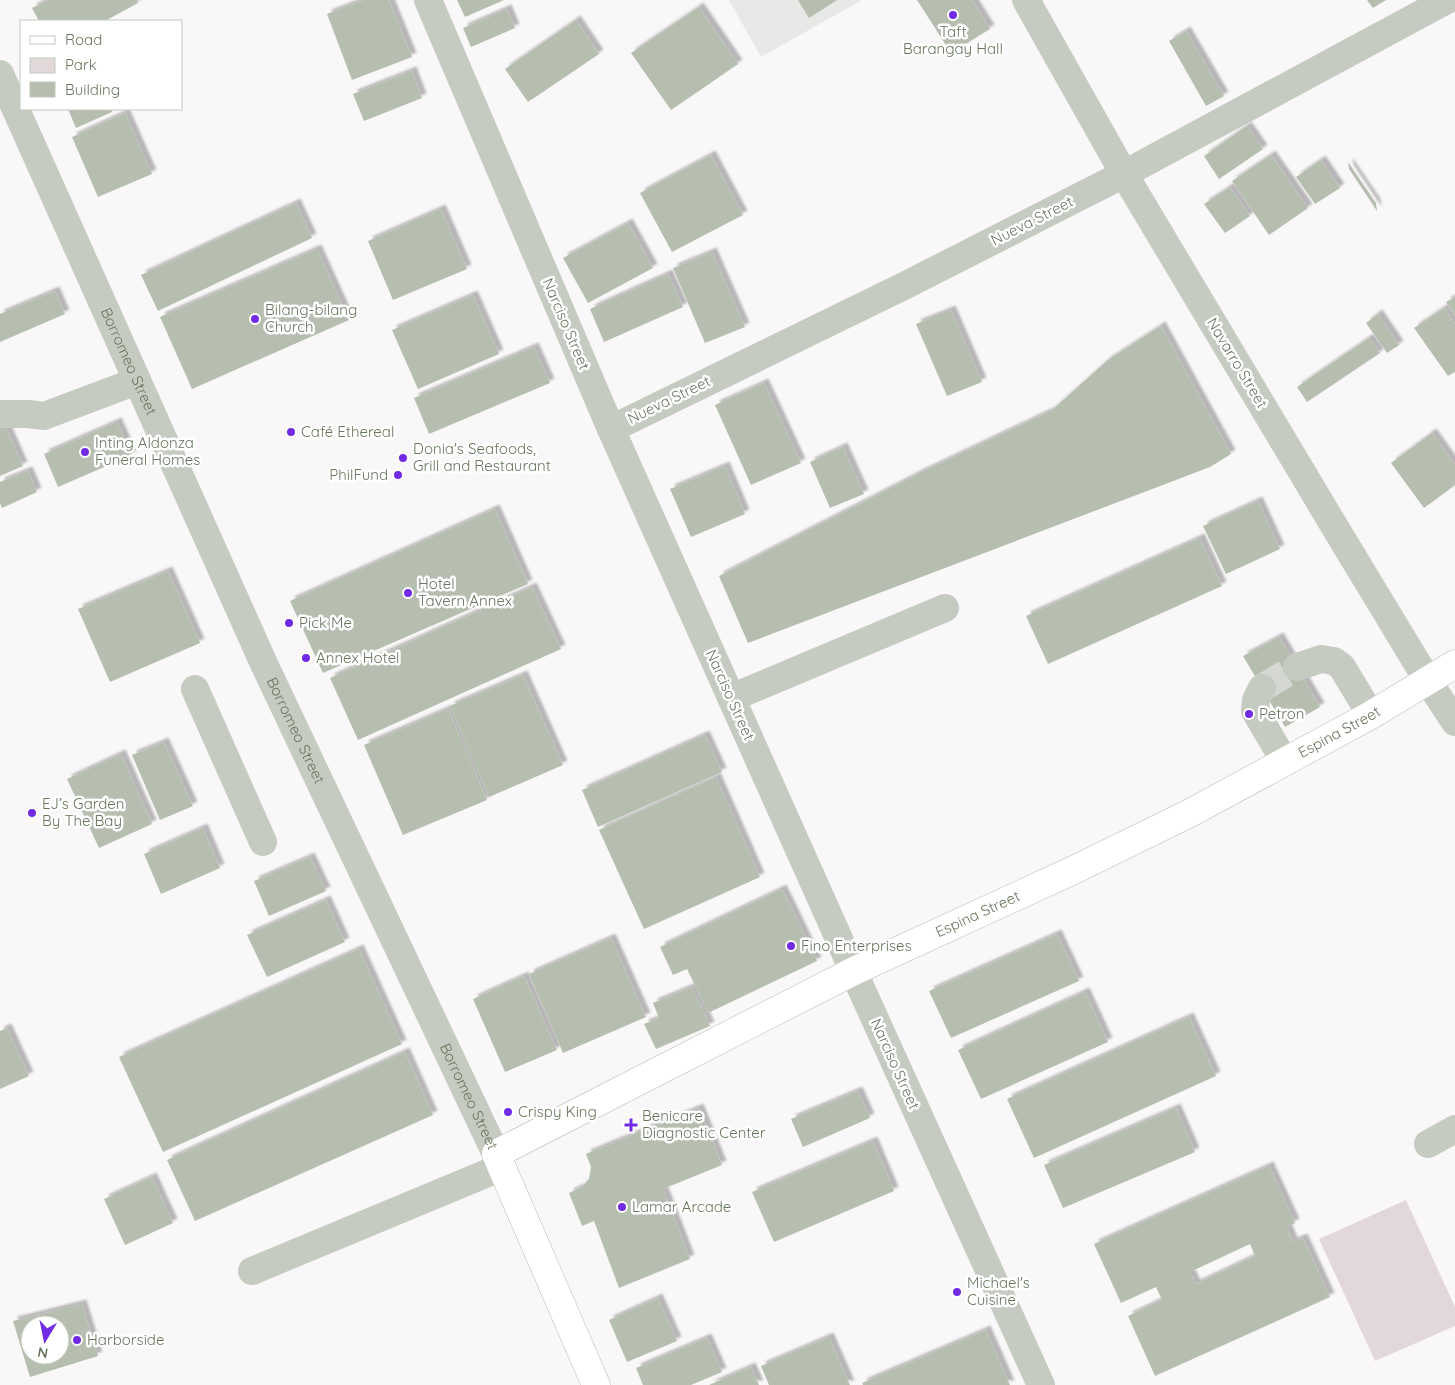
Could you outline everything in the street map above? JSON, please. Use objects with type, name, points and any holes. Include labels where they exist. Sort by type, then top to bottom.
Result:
[{"type":"main road","name":"Espina Street","points":[[499,1160],[854,971],[1078,868],[1192,812],[1371,714],[1455,664]]},
{"type":"main road","name":"Borromeo Street","points":[[499,1160],[596,1385]]},
{"type":"street","name":"Narciso Street","points":[[428,0],[611,429],[1040,1385]]},
{"type":"street","name":"Navarro Street","points":[[1026,0],[1124,174],[1428,681],[1455,722]]},
{"type":"street","name":"Nueva Street","points":[[611,429],[906,285],[1124,174],[1447,0]]},
{"type":"street","name":"Borromeo Street","points":[[0,74],[264,664],[499,1160]]},
{"type":"street","points":[[0,414],[44,416],[137,381]]},
{"type":"street","points":[[731,698],[945,608]]},
{"type":"street","points":[[1297,667],[1321,659],[1334,661],[1342,667],[1371,714]]},
{"type":"street","points":[[1262,688],[1256,700],[1255,711],[1285,762]]},
{"type":"street","points":[[195,689],[263,842]]},
{"type":"street","points":[[1428,1144],[1455,1129]]},
{"type":"street","points":[[252,1271],[499,1160]]},
{"type":"shaded area","points":[[729,0],[862,0],[761,57]]},
{"type":"green space","points":[[1406,1200],[1455,1307],[1455,1326],[1375,1361],[1319,1239]]},
{"type":"building","points":[[48,0],[137,0],[138,3],[107,20],[38,20],[32,8]]},
{"type":"building","points":[[364,0],[389,0],[412,57],[352,80],[327,14]]},
{"type":"building","points":[[457,0],[504,0],[465,17]]},
{"type":"building","points":[[798,0],[837,0],[809,18]]},
{"type":"building","name":"Taft Barangay Hall","points":[[917,0],[972,0],[990,29],[951,53]]},
{"type":"building","points":[[1367,0],[1386,0],[1373,8]]},
{"type":"building","points":[[699,7],[738,64],[671,110],[631,53]]},
{"type":"building","points":[[507,9],[515,28],[471,47],[463,28]]},
{"type":"building","points":[[576,20],[599,54],[528,102],[505,69]]},
{"type":"building","points":[[1186,31],[1224,96],[1206,106],[1169,41]]},
{"type":"building","points":[[412,71],[422,98],[364,121],[353,94]]},
{"type":"building","points":[[68,110],[111,110],[112,112],[76,128]]},
{"type":"building","points":[[125,113],[152,174],[98,197],[72,137]]},
{"type":"building","points":[[1247,126],[1263,149],[1219,179],[1204,156]]},
{"type":"building","points":[[711,155],[743,215],[672,252],[640,193]]},
{"type":"building","points":[[1271,155],[1308,208],[1269,235],[1232,181]]},
{"type":"building","points":[[1321,160],[1340,188],[1315,204],[1296,177]]},
{"type":"building","points":[[1348,162],[1376,203],[1377,211],[1349,169]]},
{"type":"building","points":[[1230,187],[1250,216],[1225,233],[1204,204]]},
{"type":"building","points":[[296,203],[312,238],[158,311],[141,275]]},
{"type":"building","points":[[441,209],[467,269],[393,300],[368,241]]},
{"type":"building","points":[[628,223],[653,268],[588,303],[563,258]]},
{"type":"building","name":"Bilang-bilang Church","points":[[317,249],[349,320],[192,389],[160,317]]},
{"type":"building","points":[[712,252],[745,327],[705,343],[673,268]]},
{"type":"building","points":[[668,274],[683,307],[604,342],[590,309]]},
{"type":"building","points":[[55,291],[65,314],[0,342],[0,314]]},
{"type":"building","points":[[473,295],[499,354],[418,389],[392,330]]},
{"type":"building","points":[[1455,297],[1455,315],[1446,302]]},
{"type":"building","points":[[1444,308],[1455,324],[1455,372],[1448,376],[1414,328]]},
{"type":"building","points":[[951,310],[982,382],[947,396],[916,324]]},
{"type":"building","points":[[1378,314],[1399,345],[1387,353],[1366,323]]},
{"type":"building","points":[[1161,326],[1231,454],[1210,467],[748,643],[719,576],[922,472],[1051,411],[1108,360]]},
{"type":"building","points":[[1369,338],[1380,353],[1307,402],[1297,387]]},
{"type":"building","points":[[534,347],[550,383],[429,434],[414,398]]},
{"type":"building","points":[[764,383],[801,463],[751,485],[715,405]]},
{"type":"building","points":[[117,422],[132,455],[58,487],[44,454]]},
{"type":"building","points":[[5,425],[23,466],[0,476],[0,427]]},
{"type":"building","points":[[1432,433],[1455,465],[1455,485],[1424,508],[1391,463]]},
{"type":"building","points":[[843,447],[864,494],[830,508],[810,462]]},
{"type":"building","points":[[725,466],[745,514],[691,537],[670,489]]},
{"type":"building","points":[[28,471],[37,492],[2,508],[0,503],[0,482]]},
{"type":"building","points":[[1258,501],[1280,549],[1226,574],[1203,526]]},
{"type":"building","name":"Hotel Tavern Annex","points":[[495,509],[528,584],[323,673],[290,601]]},
{"type":"building","points":[[1200,538],[1222,586],[1048,664],[1026,616]]},
{"type":"building","points":[[168,571],[200,643],[110,682],[78,609]]},
{"type":"building","points":[[532,587],[561,649],[358,740],[330,678]]},
{"type":"building","points":[[1279,637],[1320,707],[1285,727],[1243,656]]},
{"type":"building","points":[[523,675],[563,765],[489,797],[450,706]]},
{"type":"building","points":[[448,709],[487,800],[403,835],[364,745]]},
{"type":"building","points":[[705,735],[722,772],[598,827],[582,790]]},
{"type":"building","points":[[164,742],[193,806],[160,820],[132,755]]},
{"type":"building","points":[[121,754],[152,824],[99,848],[67,779]]},
{"type":"building","points":[[716,777],[760,877],[644,929],[599,830]]},
{"type":"building","points":[[203,828],[220,868],[161,894],[144,854]]},
{"type":"building","points":[[310,857],[326,891],[269,916],[254,881]]},
{"type":"building","points":[[782,889],[817,961],[708,1013],[687,969],[673,975],[660,947]]},
{"type":"building","points":[[326,900],[345,942],[267,977],[247,935]]},
{"type":"building","points":[[1057,934],[1079,981],[951,1038],[929,991]]},
{"type":"building","points":[[611,938],[646,1017],[563,1053],[529,974]]},
{"type":"building","points":[[359,949],[402,1044],[163,1152],[119,1057]]},
{"type":"building","points":[[524,976],[557,1050],[505,1072],[473,999]]},
{"type":"building","points":[[692,987],[710,1026],[656,1049],[644,1024],[659,1018],[653,1003]]},
{"type":"building","points":[[1085,992],[1108,1042],[981,1099],[958,1050]]},
{"type":"building","points":[[1189,1017],[1216,1076],[1034,1158],[1007,1099]]},
{"type":"building","points":[[7,1028],[29,1076],[0,1089],[0,1031]]},
{"type":"building","points":[[405,1052],[433,1115],[195,1221],[167,1160]]},
{"type":"building","points":[[858,1091],[870,1118],[803,1147],[791,1119]]},
{"type":"building","name":"Lamar Arcade","points":[[699,1108],[722,1165],[663,1189],[690,1259],[619,1288],[594,1221],[582,1226],[569,1193],[582,1187],[589,1179],[591,1167],[586,1154]]},
{"type":"building","points":[[1176,1108],[1195,1152],[1063,1208],[1044,1165]]},
{"type":"building","points":[[873,1141],[894,1191],[774,1242],[752,1192]]},
{"type":"building","points":[[1269,1166],[1295,1223],[1287,1227],[1293,1242],[1303,1238],[1330,1297],[1155,1376],[1128,1316],[1162,1300],[1156,1287],[1121,1303],[1094,1244]],"holes":[[[1250,1244],[1255,1256],[1196,1284],[1190,1272]]]},
{"type":"building","points":[[152,1177],[173,1223],[125,1245],[104,1199]]},
{"type":"building","points":[[658,1298],[677,1341],[627,1362],[609,1320]]},
{"type":"building","points":[[82,1304],[98,1356],[70,1365],[70,1315],[37,1315]]},
{"type":"building","points":[[20,1319],[20,1344],[13,1321]]},
{"type":"building","points":[[986,1330],[1010,1385],[863,1385],[862,1383]]},
{"type":"building","points":[[829,1337],[850,1385],[769,1385],[761,1366]]},
{"type":"building","points":[[707,1338],[722,1372],[691,1385],[643,1385],[636,1368]]},
{"type":"building","points":[[26,1365],[69,1365],[30,1377]]},
{"type":"building","points":[[751,1367],[759,1385],[709,1385]]},
{"type":"tunnel","points":[[1262,688],[1297,667]]},
{"type":"place","name":"Taft Barangay Hall","points":[[953,15]]},
{"type":"place","name":"Bilang-bilang Church","points":[[255,319]]},
{"type":"place","name":"Café Ethereal","points":[[291,432]]},
{"type":"place","name":"Inting Aldonza Funeral Homes","points":[[85,452]]},
{"type":"place","name":"Donia's Seafoods, Grill and Restaurant","points":[[403,458]]},
{"type":"place","name":"PhilFund","points":[[398,475]]},
{"type":"place","name":"Hotel Tavern Annex","points":[[408,593]]},
{"type":"place","name":"Pick Me","points":[[289,623]]},
{"type":"place","name":"Annex Hotel","points":[[306,658]]},
{"type":"place","name":"Petron","points":[[1249,714]]},
{"type":"place","name":"EJ’s Garden By The Bay","points":[[32,813]]},
{"type":"place","name":"Fino Enterprises","points":[[791,946]]},
{"type":"place","name":"Crispy King","points":[[508,1112]]},
{"type":"place","name":"Benicare Diagnostic Center","points":[[631,1125]]},
{"type":"place","name":"Lamar Arcade","points":[[622,1207]]},
{"type":"place","name":"Michael's Cuisine","points":[[957,1292]]},
{"type":"place","name":"Harborside","points":[[77,1340]]}]
